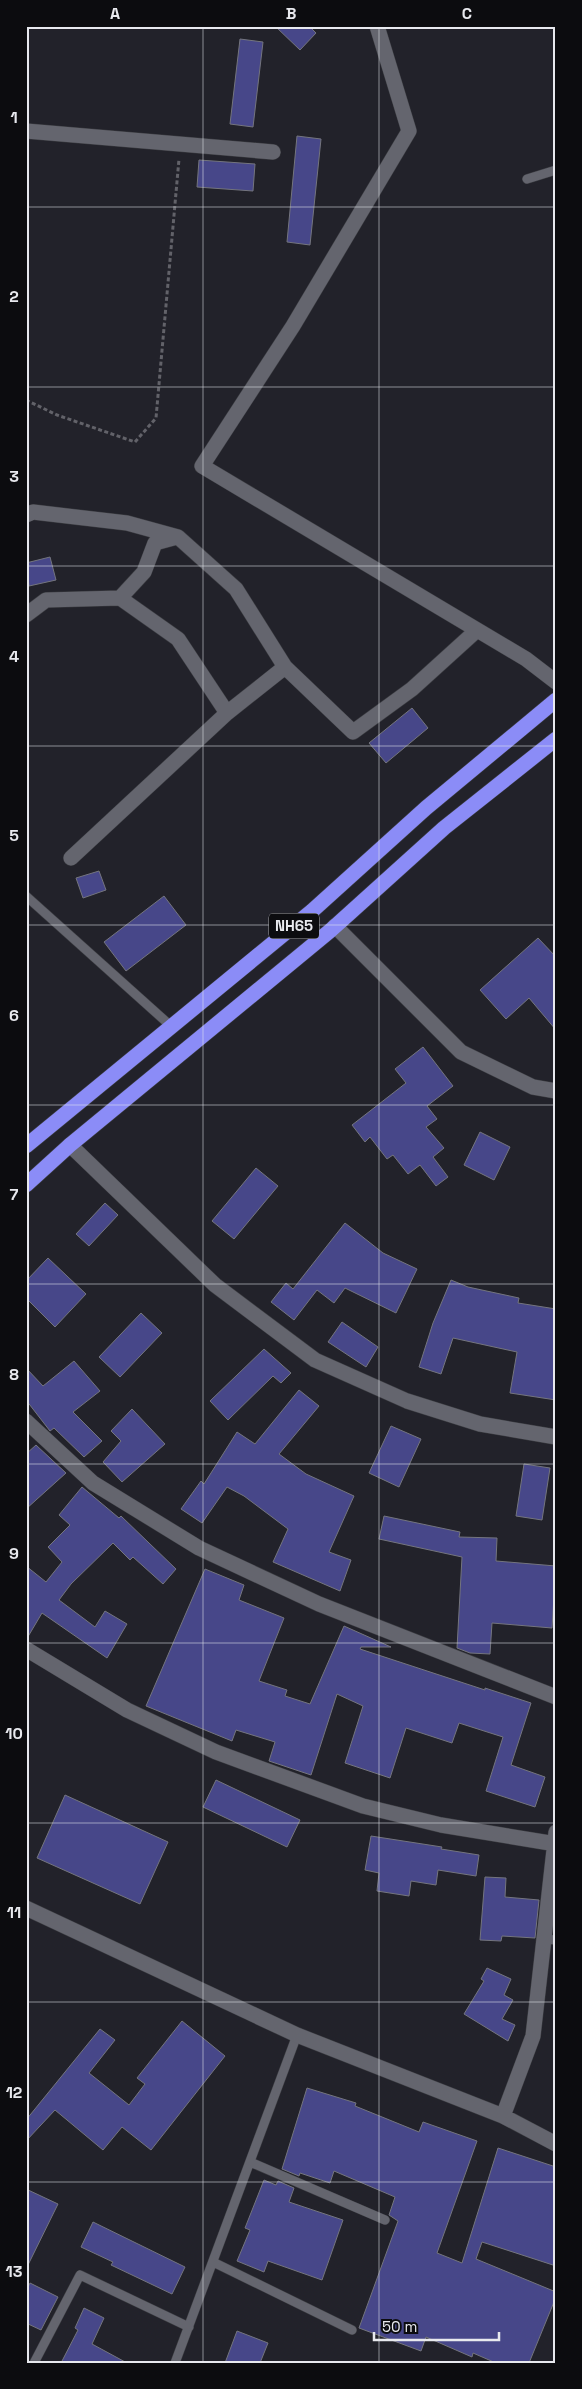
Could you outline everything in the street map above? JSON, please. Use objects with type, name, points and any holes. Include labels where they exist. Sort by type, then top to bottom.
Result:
[{"type":"highway","name":"NH65","points":[[26,1146],[312,911],[426,808],[556,700]]},
{"type":"highway","name":"NH65","points":[[26,1185],[70,1145],[335,926],[444,828],[556,739]]},
{"type":"street","points":[[377,26],[409,130],[293,326],[202,466],[476,631],[526,659],[556,682]]},
{"type":"street","points":[[26,130],[273,152]]},
{"type":"street","points":[[26,516],[33,512],[126,523],[178,537],[236,589],[285,668],[353,732],[412,689],[476,631]]},
{"type":"street","points":[[120,598],[144,572],[156,543],[178,537]]},
{"type":"street","points":[[26,615],[46,600],[120,598],[178,639],[227,713]]},
{"type":"street","points":[[71,858],[227,713],[285,668]]},
{"type":"street","points":[[335,926],[461,1052],[533,1087],[556,1091]]},
{"type":"street","points":[[70,1145],[215,1285],[315,1360],[407,1401],[443,1413],[480,1424],[556,1437]]},
{"type":"street","points":[[26,1421],[93,1483],[199,1548],[319,1604],[556,1697]]},
{"type":"street","points":[[26,1649],[127,1710],[216,1752],[344,1800],[441,1825],[555,1840],[550,1940],[533,2036],[503,2116]]},
{"type":"street","points":[[26,1908],[297,2035],[503,2116],[556,2144]]},
{"type":"lane","points":[[527,179],[556,170]]},
{"type":"lane","points":[[26,896],[172,1027]]},
{"type":"lane","points":[[175,2363],[297,2035]]},
{"type":"lane","points":[[250,2162],[385,2220]]},
{"type":"lane","points":[[213,2262],[352,2330]]},
{"type":"lane","points":[[34,2363],[80,2274],[189,2327]]},
{"type":"path","points":[[26,400],[57,415],[134,442],[156,418],[180,144]]},
{"type":"building","points":[[275,26],[309,26],[316,33],[300,50]]},
{"type":"building","points":[[240,39],[263,42],[253,127],[230,124]]},
{"type":"building","points":[[297,136],[321,139],[310,245],[287,242]]},
{"type":"building","points":[[199,160],[255,164],[253,191],[197,187]]},
{"type":"building","points":[[50,557],[56,580],[29,586],[26,563]]},
{"type":"building","points":[[412,708],[428,728],[386,763],[369,743]]},
{"type":"building","points":[[99,871],[106,890],[83,898],[76,878]]},
{"type":"building","points":[[164,896],[186,925],[126,971],[104,942]]},
{"type":"building","points":[[538,938],[556,957],[556,1030],[529,998],[506,1019],[480,990]]},
{"type":"building","points":[[423,1047],[453,1086],[427,1106],[437,1119],[426,1127],[444,1148],[433,1157],[448,1177],[436,1186],[420,1165],[408,1174],[393,1155],[387,1159],[370,1137],[365,1142],[352,1125],[406,1083],[395,1069]]},
{"type":"building","points":[[480,1132],[510,1147],[494,1180],[464,1165]]},
{"type":"building","points":[[256,1168],[278,1186],[234,1239],[212,1221]]},
{"type":"building","points":[[105,1203],[118,1215],[89,1246],[76,1234]]},
{"type":"building","points":[[345,1223],[383,1253],[417,1269],[396,1313],[345,1288],[334,1303],[317,1290],[294,1320],[271,1302],[286,1283],[293,1289]]},
{"type":"building","points":[[48,1258],[86,1294],[55,1327],[26,1298],[26,1281]]},
{"type":"building","points":[[451,1280],[468,1287],[519,1298],[518,1303],[556,1309],[556,1400],[510,1393],[517,1352],[453,1338],[441,1374],[419,1367],[433,1323]]},
{"type":"building","points":[[141,1313],[162,1333],[120,1377],[99,1357]]},
{"type":"building","points":[[342,1322],[378,1347],[366,1367],[328,1342]]},
{"type":"building","points":[[264,1349],[291,1373],[281,1383],[273,1376],[228,1420],[210,1401]]},
{"type":"building","points":[[74,1361],[100,1391],[73,1412],[102,1441],[84,1457],[54,1428],[50,1431],[26,1400],[26,1368],[43,1386]]},
{"type":"building","points":[[299,1390],[319,1406],[279,1454],[306,1474],[354,1496],[329,1552],[351,1560],[340,1591],[273,1562],[288,1529],[244,1496],[227,1487],[202,1523],[181,1509],[201,1481],[204,1484],[237,1432],[255,1444]]},
{"type":"building","points":[[132,1409],[165,1444],[122,1482],[103,1462],[121,1441],[111,1431]]},
{"type":"building","points":[[391,1426],[421,1439],[399,1487],[369,1473]]},
{"type":"building","points":[[36,1445],[66,1473],[26,1509],[26,1454]]},
{"type":"building","points":[[524,1464],[550,1468],[542,1520],[516,1516]]},
{"type":"building","points":[[82,1487],[119,1518],[121,1516],[176,1569],[163,1584],[133,1557],[130,1560],[113,1543],[71,1584],[59,1600],[95,1627],[105,1611],[127,1624],[107,1658],[42,1613],[26,1640],[26,1566],[46,1582],[62,1562],[48,1547],[70,1525],[59,1515]]},
{"type":"building","points":[[384,1516],[460,1532],[459,1537],[497,1538],[496,1561],[556,1566],[552,1628],[492,1623],[490,1654],[470,1653],[457,1648],[462,1557],[379,1539]]},
{"type":"building","points":[[205,1569],[244,1585],[239,1600],[284,1618],[259,1681],[287,1690],[285,1696],[310,1704],[344,1626],[391,1647],[361,1647],[360,1649],[531,1703],[511,1765],[545,1777],[535,1807],[486,1791],[503,1737],[459,1723],[452,1743],[406,1728],[390,1778],[345,1763],[363,1706],[337,1694],[311,1775],[269,1761],[275,1742],[236,1730],[232,1741],[146,1706]]},
{"type":"building","points":[[216,1780],[300,1820],[287,1847],[203,1807]]},
{"type":"building","points":[[65,1795],[168,1842],[140,1904],[37,1858]]},
{"type":"building","points":[[371,1836],[479,1855],[476,1876],[438,1870],[436,1885],[411,1881],[409,1896],[377,1891],[379,1873],[365,1870]]},
{"type":"building","points":[[485,1877],[506,1878],[505,1897],[539,1900],[535,1938],[502,1936],[501,1941],[480,1940]]},
{"type":"building","points":[[487,1968],[511,1979],[504,1995],[513,2000],[502,2019],[515,2025],[508,2041],[464,2014],[484,1981],[481,1979]]},
{"type":"building","points":[[182,2021],[225,2056],[151,2150],[122,2127],[103,2150],[55,2110],[26,2141],[26,2120],[100,2029],[115,2040],[89,2073],[129,2105],[145,2084],[137,2078]]},
{"type":"building","points":[[307,2088],[356,2103],[355,2106],[419,2132],[423,2122],[477,2141],[437,2253],[462,2263],[498,2148],[556,2167],[556,2266],[482,2242],[476,2259],[556,2292],[556,2297],[529,2363],[496,2363],[473,2353],[472,2357],[426,2337],[421,2351],[359,2328],[398,2221],[389,2215],[395,2197],[334,2171],[330,2183],[300,2173],[299,2176],[282,2169]]},
{"type":"building","points":[[264,2180],[276,2185],[278,2181],[294,2188],[289,2202],[343,2220],[322,2280],[268,2261],[264,2272],[237,2261],[250,2230],[245,2228]]},
{"type":"building","points":[[26,2189],[58,2204],[26,2269]]},
{"type":"building","points":[[93,2222],[185,2267],[172,2294],[111,2265],[113,2262],[81,2247]]},
{"type":"building","points":[[30,2283],[58,2297],[41,2330],[26,2323],[26,2291]]},
{"type":"building","points":[[84,2308],[104,2318],[92,2344],[127,2363],[61,2363],[78,2330],[75,2328]]},
{"type":"building","points":[[237,2331],[268,2343],[260,2363],[225,2363]]}]
